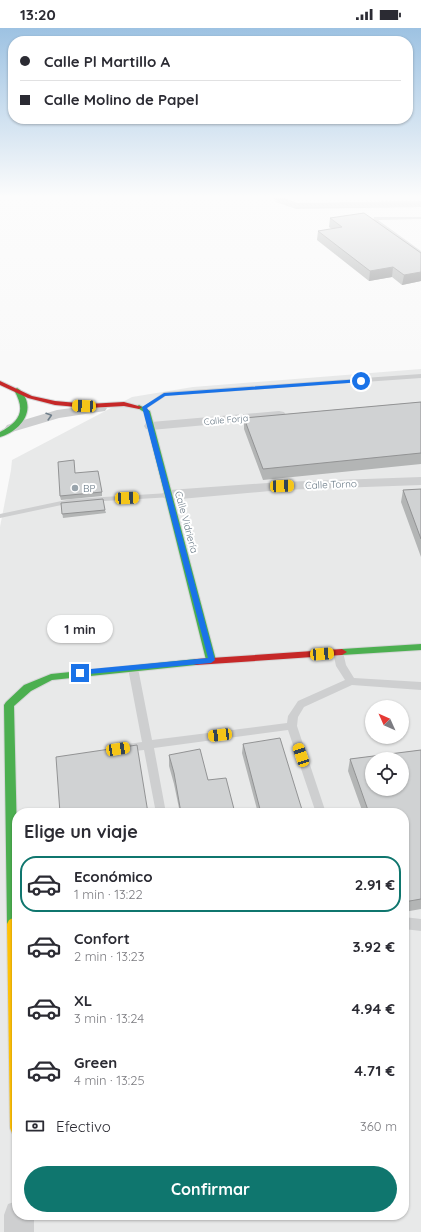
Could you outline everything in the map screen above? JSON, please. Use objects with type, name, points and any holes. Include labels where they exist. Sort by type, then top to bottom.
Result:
[{"type":"street","points":[[3,383],[36,399],[60,404],[126,405],[144,408]]},
{"type":"street","points":[[4,433],[20,420],[25,412],[26,404],[23,397],[17,390]]},
{"type":"street","points":[[4,433],[57,414],[82,409],[126,405]]},
{"type":"street","name":"Calle Vidriería","points":[[144,408],[147,411],[151,426],[211,660]]},
{"type":"street","name":"Calle Forja","points":[[151,426],[294,414]]},
{"type":"street","name":"Calle Torno","points":[[168,495],[282,486],[421,481]]},
{"type":"street","points":[[12,864],[9,705],[18,694],[32,684],[51,676],[211,660],[421,647]]},
{"type":"street","points":[[19,1220],[19,1232]]},
{"type":"lane","points":[[144,408],[164,394],[421,376]]},
{"type":"lane","points":[[0,516],[71,501],[168,495]]},
{"type":"lane","points":[[0,513],[11,513]]},
{"type":"lane","points":[[338,652],[341,666],[351,681]]},
{"type":"lane","points":[[133,668],[160,808]]},
{"type":"lane","points":[[319,808],[292,726],[293,716],[301,704],[351,681],[421,686]]},
{"type":"lane","points":[[111,750],[292,726]]},
{"type":"lane","points":[[409,924],[421,925]]},
{"type":"shaded area","points":[[421,369],[421,1232],[0,1232],[0,527],[12,460],[132,397],[193,387]]},
{"type":"building","points":[[347,253],[421,253],[421,272],[404,275],[393,267],[370,271]]},
{"type":"building","points":[[421,402],[421,453],[263,469],[244,418]]},
{"type":"building","points":[[74,460],[75,473],[98,471],[102,492],[60,496],[58,462]]},
{"type":"building","points":[[421,489],[421,539],[403,490]]},
{"type":"building","points":[[103,499],[105,510],[62,514],[61,503]]},
{"type":"building","points":[[280,738],[301,808],[260,808],[243,744]]},
{"type":"building","points":[[137,745],[147,808],[60,808],[56,757]]},
{"type":"building","points":[[200,749],[208,780],[226,778],[234,808],[180,808],[169,755]]},
{"type":"building","points":[[421,750],[421,899],[409,901],[409,808],[367,808],[350,759],[365,757],[365,796],[409,796],[409,752],[405,752]]},
{"type":"traffic: fast","points":[[0,435],[19,422],[22,417],[24,405],[17,390]]},
{"type":"traffic: fast","points":[[139,407],[147,411],[211,660]]},
{"type":"traffic: fast","points":[[342,652],[421,647]]},
{"type":"traffic: fast","points":[[12,869],[9,705],[18,695],[28,688],[51,677],[196,662]]},
{"type":"traffic: jam","points":[[0,383],[30,397],[55,403],[88,406],[124,404],[139,407]]},
{"type":"traffic: jam","points":[[196,662],[342,652]]},
{"type":"place","name":"BP","points":[[75,488]]},
{"type":"route","points":[[80,673],[211,660],[147,411],[144,408],[164,394],[361,381]]}]
